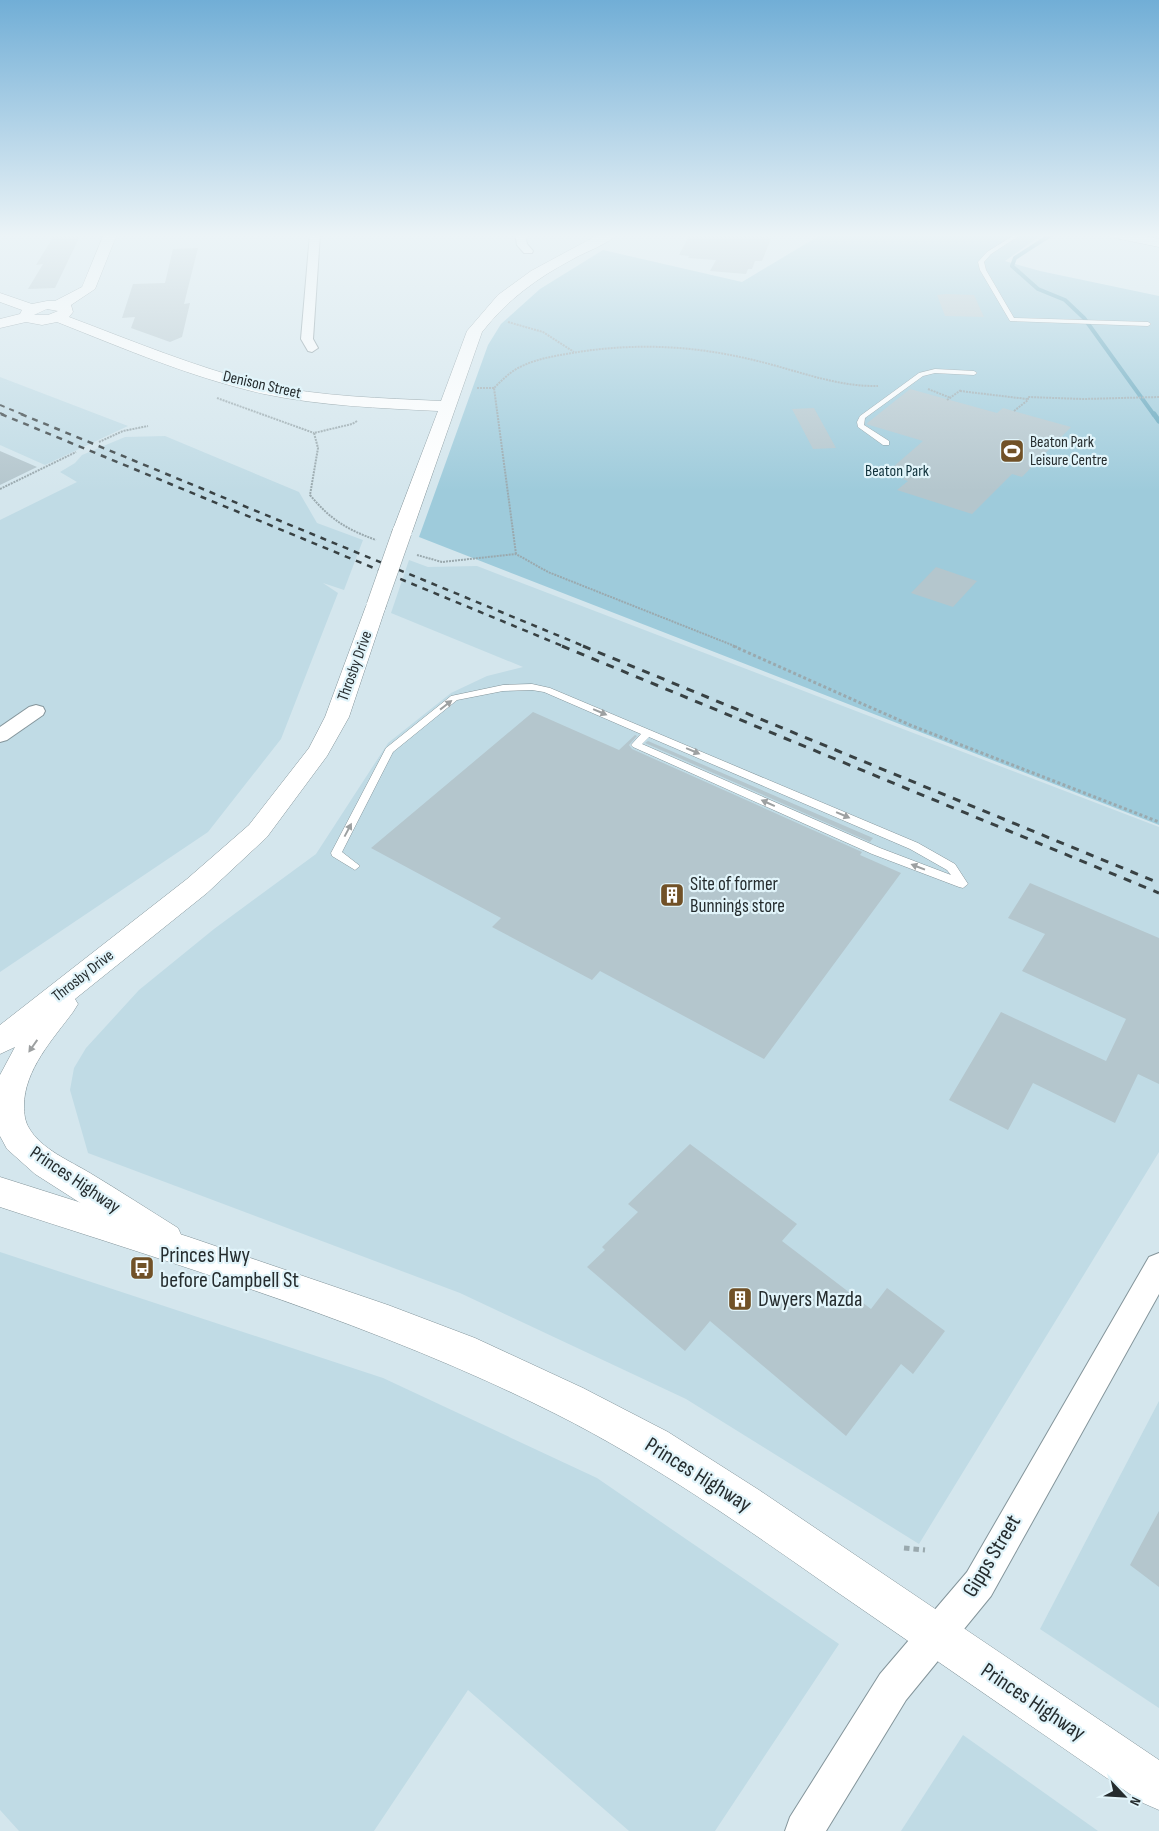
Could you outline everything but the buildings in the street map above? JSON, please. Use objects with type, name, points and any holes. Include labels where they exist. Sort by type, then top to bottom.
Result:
[{"type":"main road","points":[[0,324],[12,319]]},
{"type":"main road","name":"Denison Street","points":[[77,319],[171,360],[268,390],[377,404],[446,406]]},
{"type":"main road","name":"Throsby Drive","points":[[0,1042],[197,886],[258,831],[319,751],[337,716],[469,344],[484,319]]},
{"type":"main road","name":"Princes Highway","points":[[81,978],[26,1056],[16,1074],[8,1101],[8,1111],[12,1127],[17,1138],[27,1148],[56,1170],[189,1253]]},
{"type":"main road","name":"Princes Highway","points":[[0,1192],[189,1253],[388,1322],[462,1351],[570,1401],[654,1446],[745,1504],[1159,1787]]},
{"type":"street","points":[[308,319],[307,339],[312,348]]},
{"type":"street","points":[[0,736],[36,711]]},
{"type":"street","name":"Gipps Street","points":[[804,1831],[894,1687],[979,1584],[1159,1266]]},
{"type":"lane","points":[[1012,319],[1148,324]]},
{"type":"lane","points":[[886,443],[860,426],[862,417],[921,374],[927,372],[974,373]]},
{"type":"lane","points":[[355,866],[336,853],[389,750],[454,698],[503,688],[532,687],[547,690],[648,732],[914,846],[951,868],[963,884],[876,851],[636,745],[648,732]]},
{"type":"path","points":[[487,319],[531,326],[563,342],[575,352]]},
{"type":"path","points":[[469,388],[494,388],[508,375],[524,365],[575,352],[647,345],[728,353],[854,385],[903,386]]},
{"type":"path","points":[[494,388],[516,554]]},
{"type":"path","points":[[960,391],[980,392],[1028,400]]},
{"type":"path","points":[[1014,411],[1028,400],[1028,397],[1159,397]]},
{"type":"path","points":[[217,398],[314,433],[352,424],[358,420]]},
{"type":"path","points":[[99,442],[122,431],[148,426]]},
{"type":"path","points":[[314,433],[318,448],[310,495],[328,518],[341,527],[377,540]]},
{"type":"path","points":[[0,490],[76,452]]},
{"type":"path","points":[[412,554],[442,562],[516,554],[548,572],[750,653],[910,725],[1159,822]]},
{"type":"path","points":[[904,1548],[925,1550]]},
{"type":"shaded area","points":[[0,377],[128,426],[45,465],[0,445]]},
{"type":"shaded area","points":[[165,436],[299,492],[317,523],[363,540],[344,590],[323,583],[338,593],[281,739],[208,832],[0,972],[0,520],[77,482],[60,472],[75,463],[82,455],[125,437]]},
{"type":"shaded area","points":[[409,560],[428,567],[477,566],[1159,827],[1159,1152],[919,1544],[686,1399],[460,1293],[88,1153],[70,1090],[74,1068],[86,1048],[139,990],[214,929],[316,854],[388,743],[451,693],[487,676],[523,667],[391,613]]},
{"type":"shaded area","points":[[0,1252],[383,1378],[597,1478],[839,1644],[715,1831],[629,1831],[468,1690],[374,1831],[19,1831],[0,1810]]},
{"type":"shaded area","points":[[1159,1401],[1159,1708],[1040,1629]]},
{"type":"shaded area","points":[[963,1735],[1098,1831],[901,1831]]},
{"type":"green space","name":"Beaton Park","points":[[506,319],[1159,319],[1159,825],[419,537],[488,345],[501,324]]},
{"type":"waterway","points":[[1085,319],[1154,415]]},
{"type":"waterway","points":[[1154,414],[1159,421]]},
{"type":"railway","points":[[0,405],[24,415]]},
{"type":"railway","points":[[0,413],[4,415]]},
{"type":"railway","points":[[1,414],[565,647]]},
{"type":"railway","points":[[21,414],[586,647]]},
{"type":"railway","points":[[562,646],[1159,893]]},
{"type":"railway","points":[[583,646],[1159,883]]},
{"type":"place","name":"Beaton Park Leisure Centre","points":[[1012,451]]},
{"type":"place","name":"Site of former Bunnings store","points":[[672,895]]},
{"type":"place","name":"Princes Hwy before Campbell St","points":[[142,1268]]},
{"type":"place","name":"Dwyers Mazda","points":[[740,1299]]}]
